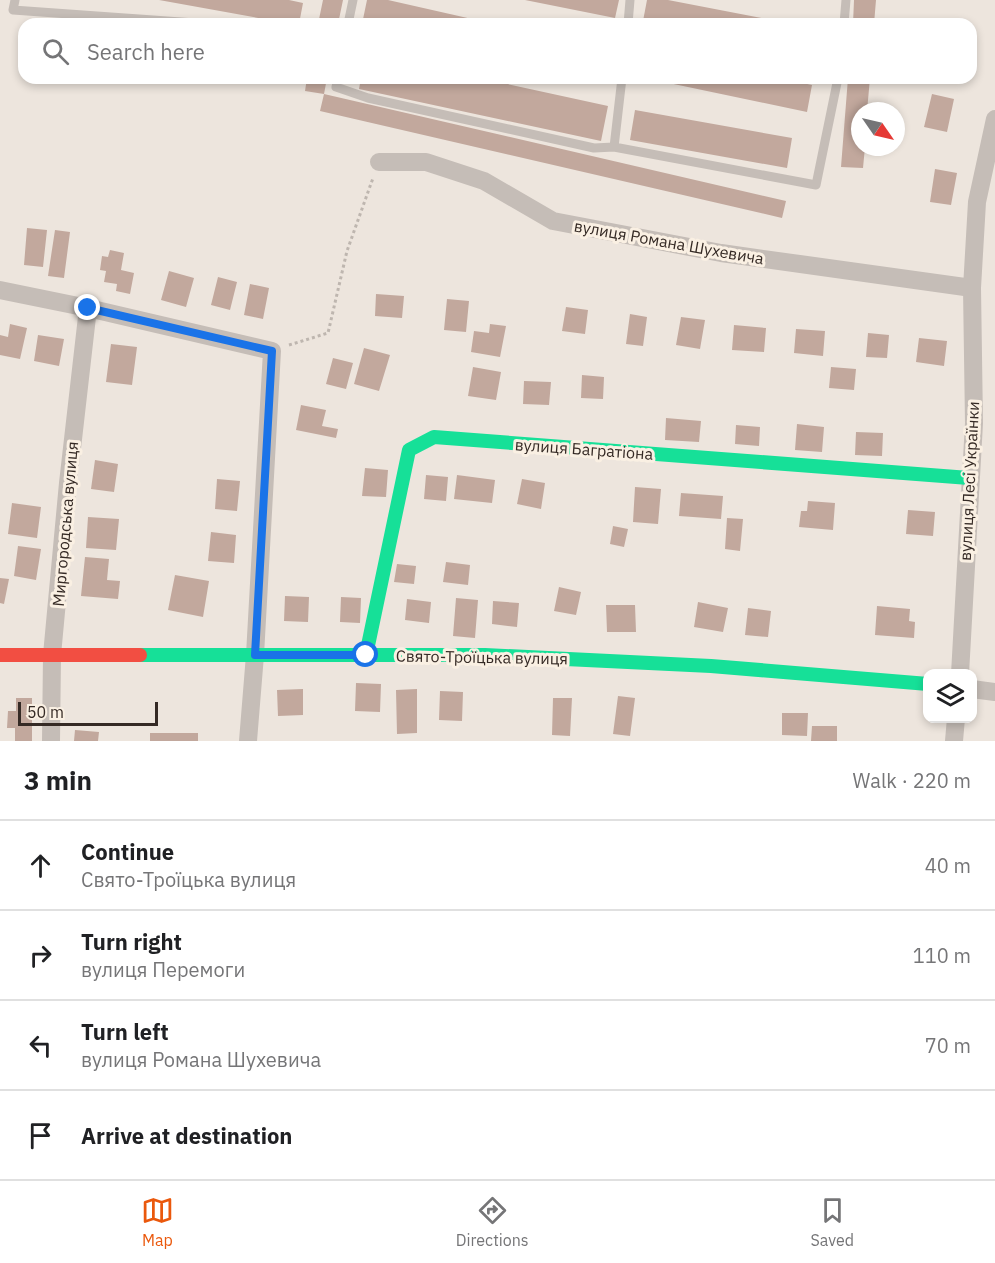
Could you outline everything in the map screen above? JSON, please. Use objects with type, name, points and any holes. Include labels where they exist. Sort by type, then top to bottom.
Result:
[{"type":"street","name":"вулиця Лесі Українки","points":[[960,669],[969,478],[974,423],[972,288],[977,202],[995,119]]},
{"type":"street","name":"вулиця Романа Шухевича","points":[[379,162],[426,162],[484,181],[553,221],[720,253],[972,288]]},
{"type":"street","points":[[0,290],[272,351],[248,741]]},
{"type":"street","name":"Миргородська вулиця","points":[[51,741],[52,655],[68,483],[88,308]]},
{"type":"street","name":"вулиця Багратіона","points":[[366,655],[409,450],[434,437],[969,478]]},
{"type":"street","name":"Свято-Троїцька вулиця","points":[[0,654],[485,655],[675,664],[923,684]]},
{"type":"street","points":[[977,690],[995,692]]},
{"type":"street","points":[[954,741],[956,723]]},
{"type":"lane","points":[[15,0],[13,10],[125,18]]},
{"type":"lane","points":[[349,18],[353,0]]},
{"type":"lane","points":[[628,18],[630,0]]},
{"type":"lane","points":[[844,18],[846,0]]},
{"type":"lane","points":[[337,84],[336,87],[368,98],[594,148],[614,147],[816,185],[837,84]]},
{"type":"lane","points":[[614,147],[621,84]]},
{"type":"path","points":[[272,351],[328,333],[347,250],[379,162]]},
{"type":"building","points":[[159,0],[289,0],[303,3],[300,18],[259,18]]},
{"type":"building","points":[[323,0],[343,0],[339,18],[319,18]]},
{"type":"building","points":[[367,0],[388,0],[468,18],[363,18]]},
{"type":"building","points":[[525,0],[619,0],[615,18]]},
{"type":"building","points":[[647,0],[668,0],[761,18],[644,18]]},
{"type":"building","points":[[854,0],[876,0],[874,18],[853,18]]},
{"type":"building","points":[[306,84],[326,84],[324,94],[305,91]]},
{"type":"building","points":[[360,84],[507,84],[608,106],[601,141],[359,89]]},
{"type":"building","points":[[674,84],[807,84],[812,85],[807,112]]},
{"type":"building","points":[[848,84],[869,84],[868,102],[851,102],[851,156],[864,156],[863,168],[841,167]]},
{"type":"building","points":[[324,94],[786,201],[782,218],[320,111]]},
{"type":"building","points":[[932,94],[954,99],[947,132],[924,127]]},
{"type":"building","points":[[635,110],[792,138],[787,168],[630,140]]},
{"type":"building","points":[[935,169],[957,173],[951,205],[930,202]]},
{"type":"building","points":[[27,228],[47,230],[43,267],[24,265]]},
{"type":"building","points":[[55,230],[70,232],[64,278],[48,276]]},
{"type":"building","points":[[110,250],[124,253],[121,270],[134,273],[130,294],[116,291],[117,284],[104,282],[106,271],[100,270],[102,256],[108,257]]},
{"type":"building","points":[[169,271],[194,278],[186,307],[161,300]]},
{"type":"building","points":[[218,277],[237,282],[230,310],[211,305]]},
{"type":"building","points":[[250,284],[269,288],[263,319],[244,315]]},
{"type":"building","points":[[376,294],[404,296],[402,318],[375,316]]},
{"type":"building","points":[[447,299],[469,301],[466,332],[444,330]]},
{"type":"building","points":[[566,307],[588,310],[585,334],[562,331]]},
{"type":"building","points":[[630,314],[647,317],[643,346],[626,344]]},
{"type":"building","points":[[681,317],[705,320],[700,349],[676,345]]},
{"type":"building","points":[[10,324],[27,328],[20,359],[0,355],[0,335],[8,337]]},
{"type":"building","points":[[490,324],[506,326],[500,357],[471,352],[474,331],[489,333]]},
{"type":"building","points":[[734,325],[766,328],[764,352],[732,350]]},
{"type":"building","points":[[796,329],[825,331],[823,356],[794,353]]},
{"type":"building","points":[[868,333],[889,335],[887,358],[866,357]]},
{"type":"building","points":[[38,335],[64,339],[59,366],[34,361]]},
{"type":"building","points":[[919,338],[947,341],[944,366],[916,362]]},
{"type":"building","points":[[111,344],[137,347],[132,385],[106,382]]},
{"type":"building","points":[[364,348],[390,355],[379,391],[354,384]]},
{"type":"building","points":[[333,358],[353,363],[346,389],[326,384]]},
{"type":"building","points":[[473,367],[501,372],[496,400],[468,396]]},
{"type":"building","points":[[831,367],[856,369],[854,390],[829,388]]},
{"type":"building","points":[[582,375],[604,377],[603,399],[581,398]]},
{"type":"building","points":[[524,381],[551,382],[549,405],[523,404]]},
{"type":"building","points":[[301,405],[326,410],[322,426],[338,429],[336,438],[296,430]]},
{"type":"building","points":[[666,418],[701,421],[699,442],[665,440]]},
{"type":"building","points":[[797,424],[824,427],[822,452],[795,450]]},
{"type":"building","points":[[736,425],[760,427],[759,446],[735,444]]},
{"type":"building","points":[[856,432],[883,433],[882,456],[855,455]]},
{"type":"building","points":[[95,460],[118,464],[114,492],[91,489]]},
{"type":"building","points":[[365,468],[388,470],[386,497],[362,496]]},
{"type":"building","points":[[426,475],[448,477],[446,501],[424,499]]},
{"type":"building","points":[[457,475],[495,480],[492,503],[454,499]]},
{"type":"building","points":[[217,479],[240,481],[237,511],[215,509]]},
{"type":"building","points":[[522,479],[545,483],[541,509],[517,504]]},
{"type":"building","points":[[635,487],[661,489],[658,524],[633,522]]},
{"type":"building","points":[[681,493],[723,496],[721,519],[679,516]]},
{"type":"building","points":[[808,501],[835,503],[833,530],[799,527],[801,511],[807,511]]},
{"type":"building","points":[[12,503],[41,507],[37,538],[8,534]]},
{"type":"building","points":[[908,510],[935,512],[933,536],[906,534]]},
{"type":"building","points":[[88,517],[119,519],[116,550],[86,548]]},
{"type":"building","points":[[727,518],[743,519],[740,551],[725,549]]},
{"type":"building","points":[[613,526],[628,529],[624,547],[610,544]]},
{"type":"building","points":[[211,532],[236,535],[234,563],[208,561]]},
{"type":"building","points":[[18,546],[41,549],[36,580],[14,576]]},
{"type":"building","points":[[85,557],[109,559],[107,580],[120,581],[118,599],[81,596]]},
{"type":"building","points":[[446,562],[470,565],[468,585],[443,582]]},
{"type":"building","points":[[397,564],[416,566],[414,584],[394,582]]},
{"type":"building","points":[[175,575],[209,581],[203,617],[168,610]]},
{"type":"building","points":[[0,578],[9,579],[4,604],[0,603]]},
{"type":"building","points":[[559,587],[581,592],[576,615],[554,611]]},
{"type":"building","points":[[285,596],[309,597],[308,622],[284,621]]},
{"type":"building","points":[[341,597],[361,598],[360,623],[340,622]]},
{"type":"building","points":[[456,598],[478,600],[475,638],[453,636]]},
{"type":"building","points":[[407,599],[431,602],[429,623],[405,620]]},
{"type":"building","points":[[493,601],[519,603],[517,627],[492,624]]},
{"type":"building","points":[[698,602],[728,608],[723,632],[694,627]]},
{"type":"building","points":[[606,605],[635,605],[636,632],[607,632]]},
{"type":"building","points":[[877,606],[910,609],[909,621],[915,622],[914,638],[875,635]]},
{"type":"building","points":[[748,608],[771,611],[768,637],[745,635]]},
{"type":"building","points":[[356,683],[381,684],[380,712],[355,711]]},
{"type":"building","points":[[303,689],[303,715],[278,716],[277,690]]},
{"type":"building","points":[[417,689],[417,733],[397,734],[396,690]]},
{"type":"building","points":[[440,691],[463,692],[462,721],[439,720]]},
{"type":"building","points":[[618,696],[635,698],[630,736],[613,734]]},
{"type":"building","points":[[16,698],[32,698],[32,741],[15,741],[15,728],[7,728],[8,711],[16,711]]},
{"type":"building","points":[[553,698],[572,698],[570,736],[552,735]]},
{"type":"building","points":[[782,713],[808,713],[807,736],[782,735]]},
{"type":"building","points":[[812,726],[837,726],[837,741],[811,741]]},
{"type":"building","points":[[75,730],[99,732],[98,741],[74,741]]},
{"type":"building","points":[[150,733],[198,733],[198,741],[150,741]]},
{"type":"traffic: fast","points":[[366,655],[409,450],[434,437],[969,478]]},
{"type":"traffic: fast","points":[[140,655],[485,655],[711,666],[923,684]]},
{"type":"traffic: jam","points":[[0,655],[140,655]]},
{"type":"route","points":[[88,308],[272,351],[255,655],[366,655]]}]
